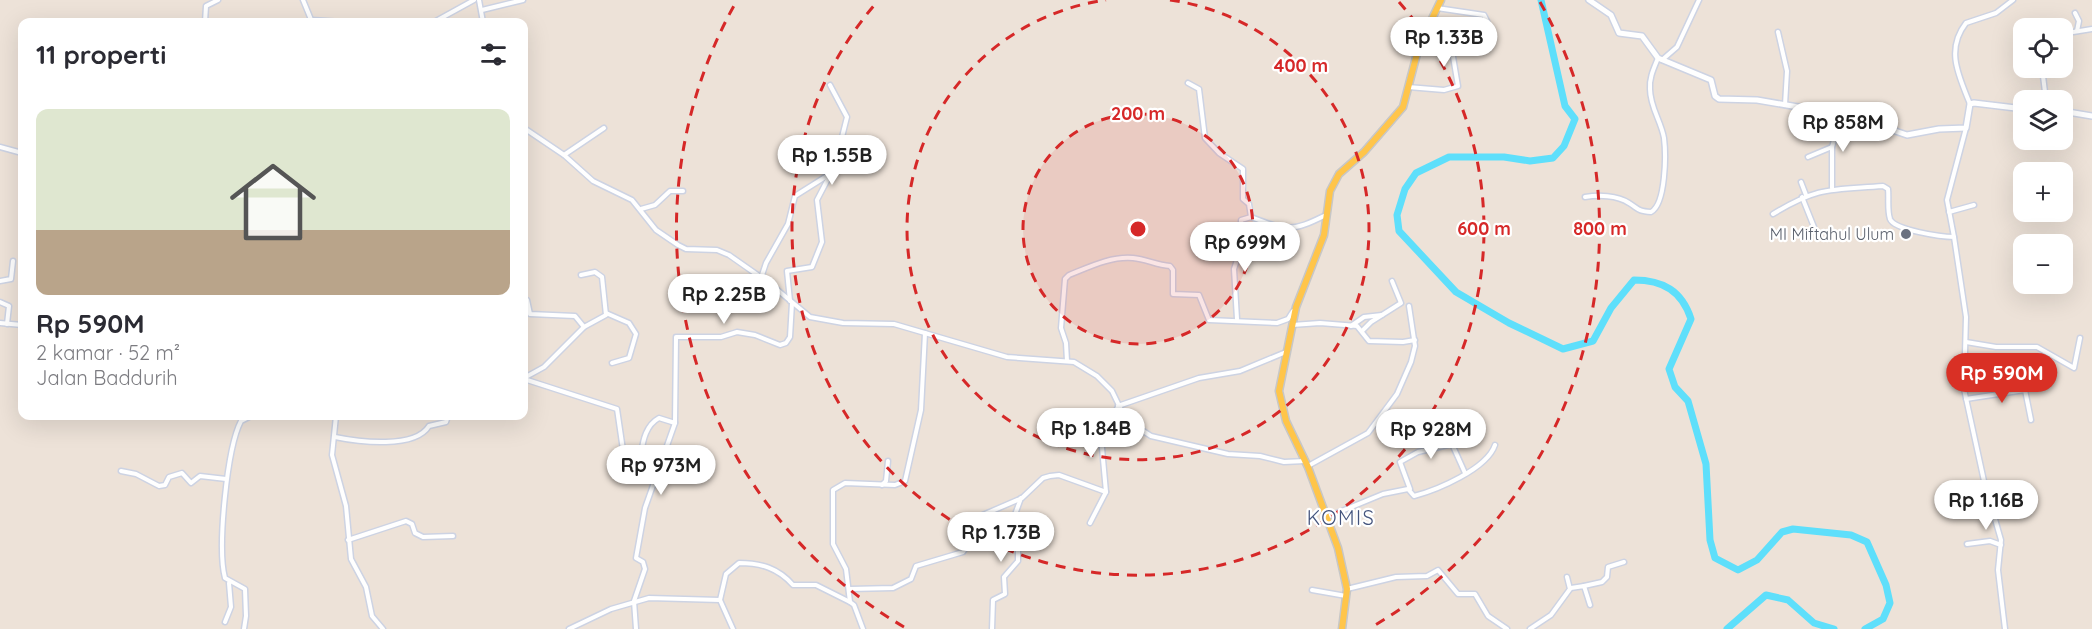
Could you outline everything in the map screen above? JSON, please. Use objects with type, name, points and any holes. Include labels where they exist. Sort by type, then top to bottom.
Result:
[{"type":"main road","points":[[1342,629],[1347,592],[1338,548],[1307,464],[1280,404],[1279,391],[1296,307],[1317,257],[1328,214],[1330,191],[1342,171],[1360,157],[1400,111],[1419,46],[1442,0]]},
{"type":"street","points":[[204,18],[206,6],[218,0]]},
{"type":"street","points":[[302,0],[311,18]]},
{"type":"street","points":[[441,18],[474,0]]},
{"type":"street","points":[[479,0],[483,18]]},
{"type":"street","points":[[482,10],[523,0]]},
{"type":"street","points":[[1589,0],[1611,15],[1618,32],[1643,38],[1660,59],[1711,80],[1718,99],[1754,100],[1841,116],[1906,135],[1939,129],[1966,128]]},
{"type":"street","points":[[1585,197],[1607,197],[1630,203],[1638,211],[1651,212],[1656,208],[1662,193],[1664,140],[1650,91],[1651,77],[1660,59],[1674,50],[1699,0]]},
{"type":"street","points":[[2005,629],[1998,573],[2001,545],[1966,399],[1963,369],[1966,317],[1948,193],[1966,128],[1970,104],[1954,61],[1954,46],[1966,23],[1996,13],[2013,0]]},
{"type":"street","points":[[1437,8],[1484,15],[1487,21],[1486,42]]},
{"type":"street","points":[[2075,13],[2079,21],[2077,31]]},
{"type":"street","points":[[1408,87],[1444,90],[1458,86],[1450,39],[1431,20]]},
{"type":"street","points":[[2073,32],[2092,29]]},
{"type":"street","points":[[1778,32],[1787,70],[1785,106]]},
{"type":"street","points":[[1188,83],[1199,89],[1205,138],[1219,153],[1243,169],[1243,199],[1249,204],[1251,217]]},
{"type":"street","points":[[636,629],[634,601],[645,569],[643,562],[636,558],[640,527],[675,423],[676,337],[721,337],[737,332],[755,335],[780,345],[786,344],[790,337],[791,302],[787,272],[812,267],[821,249],[817,201],[835,165],[847,117],[830,85]]},
{"type":"street","points":[[1970,104],[1977,102],[2013,107]]},
{"type":"street","points":[[2073,113],[2092,117]]},
{"type":"street","points":[[1832,188],[1832,147],[1841,116]]},
{"type":"street","points":[[564,155],[604,128]]},
{"type":"street","points":[[528,131],[564,155],[593,181],[628,198],[641,209],[656,230],[678,245],[686,249],[723,252],[761,278],[810,317],[825,321],[894,324],[1007,357],[1067,361],[1083,366],[1097,375],[1112,391],[1118,406],[1133,426],[1162,439],[1228,454],[1260,456],[1284,462],[1307,464],[1363,438],[1374,427],[1400,387],[1411,362],[1415,340],[1409,306]]},
{"type":"street","points":[[0,147],[18,152]]},
{"type":"street","points":[[1808,157],[1832,147]]},
{"type":"street","points":[[761,278],[766,263],[788,224],[795,196],[830,174]]},
{"type":"street","points":[[1801,182],[1814,227]]},
{"type":"street","points":[[1773,214],[1804,196],[1832,188],[1885,186],[1888,191],[1890,218],[1894,224],[1925,235],[1954,237]]},
{"type":"street","points":[[641,209],[655,205],[670,190],[683,191]]},
{"type":"street","points":[[1949,212],[1974,205]]},
{"type":"street","points":[[1237,319],[1234,269],[1240,250],[1241,219],[1251,217],[1282,228],[1297,228],[1328,214]]},
{"type":"street","points":[[1067,361],[1066,343],[1061,328],[1065,279],[1069,274],[1108,260],[1134,258],[1149,264],[1170,266],[1173,270],[1174,295],[1199,296],[1209,320],[1237,319],[1277,323],[1288,319],[1296,307]]},
{"type":"street","points":[[0,281],[11,279],[13,261]]},
{"type":"street","points":[[528,376],[544,366],[584,327],[604,317],[606,313],[603,277],[595,272],[580,275]]},
{"type":"street","points":[[1362,331],[1401,302],[1392,281]]},
{"type":"street","points":[[0,302],[9,306],[6,324]]},
{"type":"street","points":[[528,305],[530,314],[575,316],[584,327]]},
{"type":"street","points":[[606,313],[629,323],[636,334],[631,356],[612,363]]},
{"type":"street","points":[[1351,327],[1364,317],[1382,315]]},
{"type":"street","points":[[0,323],[18,325]]},
{"type":"street","points":[[1292,325],[1320,323],[1357,326],[1369,341],[1406,342],[1415,340]]},
{"type":"street","points":[[850,602],[846,569],[833,544],[832,490],[845,483],[895,485],[905,481],[921,410],[925,333]]},
{"type":"street","points":[[1966,342],[1995,347],[2037,347],[2074,368],[2080,338]]},
{"type":"street","points":[[1090,524],[1106,492],[1101,437],[1118,406],[1198,378],[1240,371],[1286,352]]},
{"type":"street","points":[[528,380],[617,409],[621,443],[626,455],[633,458],[641,454],[644,437],[652,423],[659,418],[675,423]]},
{"type":"street","points":[[1966,399],[2024,390],[2031,420]]},
{"type":"street","points":[[225,622],[231,607],[229,582],[223,572],[221,550],[226,479],[239,423],[244,420]]},
{"type":"street","points":[[336,420],[332,455],[346,506],[352,562],[366,587],[370,612],[382,629]]},
{"type":"street","points":[[335,437],[372,442],[413,439],[425,434],[429,426],[446,423],[447,420]]},
{"type":"street","points":[[1465,473],[1452,444],[1442,444],[1400,462],[1410,490],[1413,496],[1416,496],[1465,473],[1490,456],[1495,445]]},
{"type":"street","points":[[881,485],[886,481],[888,461]]},
{"type":"street","points":[[121,471],[136,474],[159,486],[165,484],[169,477],[182,473],[191,483],[200,476],[226,479]]},
{"type":"street","points":[[850,589],[893,588],[911,579],[916,567],[963,552],[965,549],[963,531],[973,525],[978,517],[1022,498],[1043,478],[1059,475],[1106,492]]},
{"type":"street","points":[[1326,518],[1383,494],[1410,490]]},
{"type":"street","points":[[992,629],[993,600],[1005,594],[1004,577],[1018,561],[1018,545],[1013,520],[1022,498]]},
{"type":"street","points":[[1994,512],[2015,507]]},
{"type":"street","points":[[348,540],[406,521],[412,524],[415,533],[423,537],[453,536]]},
{"type":"street","points":[[1967,544],[1990,541],[2001,545]]},
{"type":"street","points":[[733,629],[720,600],[726,574],[735,564],[742,562],[778,570],[793,585],[816,585],[850,602],[856,608],[863,629]]},
{"type":"street","points":[[1530,629],[1551,615],[1571,588],[1602,582],[1607,577],[1608,567],[1624,562]]},
{"type":"street","points":[[1312,590],[1347,592],[1396,577],[1427,576],[1438,570],[1458,594],[1474,594],[1489,617],[1507,629]]},
{"type":"street","points":[[1567,577],[1571,588]]},
{"type":"street","points":[[229,582],[245,589],[244,629]]},
{"type":"street","points":[[1584,586],[1590,605]]},
{"type":"street","points":[[569,629],[634,601],[659,596],[720,600]]},
{"type":"waterway","points":[[1541,0],[1565,106],[1575,119],[1564,146],[1553,158],[1530,161],[1504,157],[1449,157],[1416,173],[1405,189],[1397,215],[1399,231],[1456,292],[1509,323],[1563,349],[1593,341],[1611,308],[1634,280],[1654,282],[1677,294],[1691,319],[1669,369],[1675,387],[1688,401],[1706,464],[1710,540],[1715,558],[1738,570],[1757,560],[1782,532],[1793,529],[1851,535],[1867,542],[1886,585],[1890,603],[1883,619],[1865,629]]},
{"type":"waterway","points":[[1727,629],[1766,595],[1788,600],[1814,623],[1834,629]]},
{"type":"place","name":"MI Miftahul Ulum","points":[[1906,234]]},
{"type":"district","name":"KOMIS","points":[[1341,517]]}]
